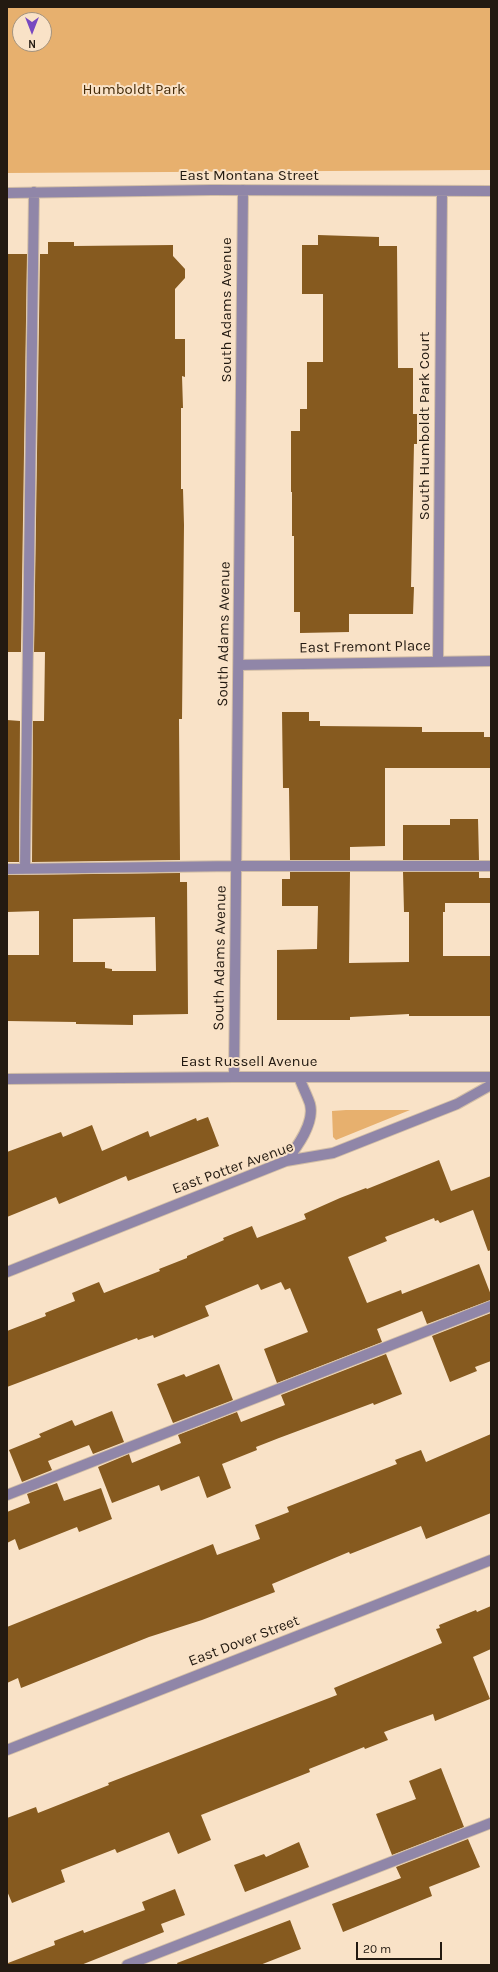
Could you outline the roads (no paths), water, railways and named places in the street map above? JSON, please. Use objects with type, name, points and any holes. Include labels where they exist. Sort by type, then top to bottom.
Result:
[{"type":"street","name":"East Montana Street","points":[[7,193],[243,190],[491,191]]},
{"type":"street","name":"South Adams Avenue","points":[[234,1077],[243,190]]},
{"type":"street","name":"South Humboldt Park Court","points":[[438,661],[442,191]]},
{"type":"street","points":[[25,869],[34,192]]},
{"type":"street","name":"East Fremont Place","points":[[239,665],[491,660]]},
{"type":"street","points":[[7,869],[236,866],[491,866]]},
{"type":"street","points":[[286,1161],[300,1142],[308,1124],[310,1106],[299,1077]]},
{"type":"street","name":"East Russell Avenue","points":[[7,1079],[491,1077]]},
{"type":"street","name":"East Potter Avenue","points":[[7,1272],[286,1161],[333,1153],[457,1104],[491,1085]]},
{"type":"street","points":[[7,1495],[491,1306]]},
{"type":"street","name":"East Dover Street","points":[[7,1750],[491,1560]]},
{"type":"street","points":[[127,1965],[491,1823]]},
{"type":"park label","name":"Humboldt Park","points":[[134,90]]}]
